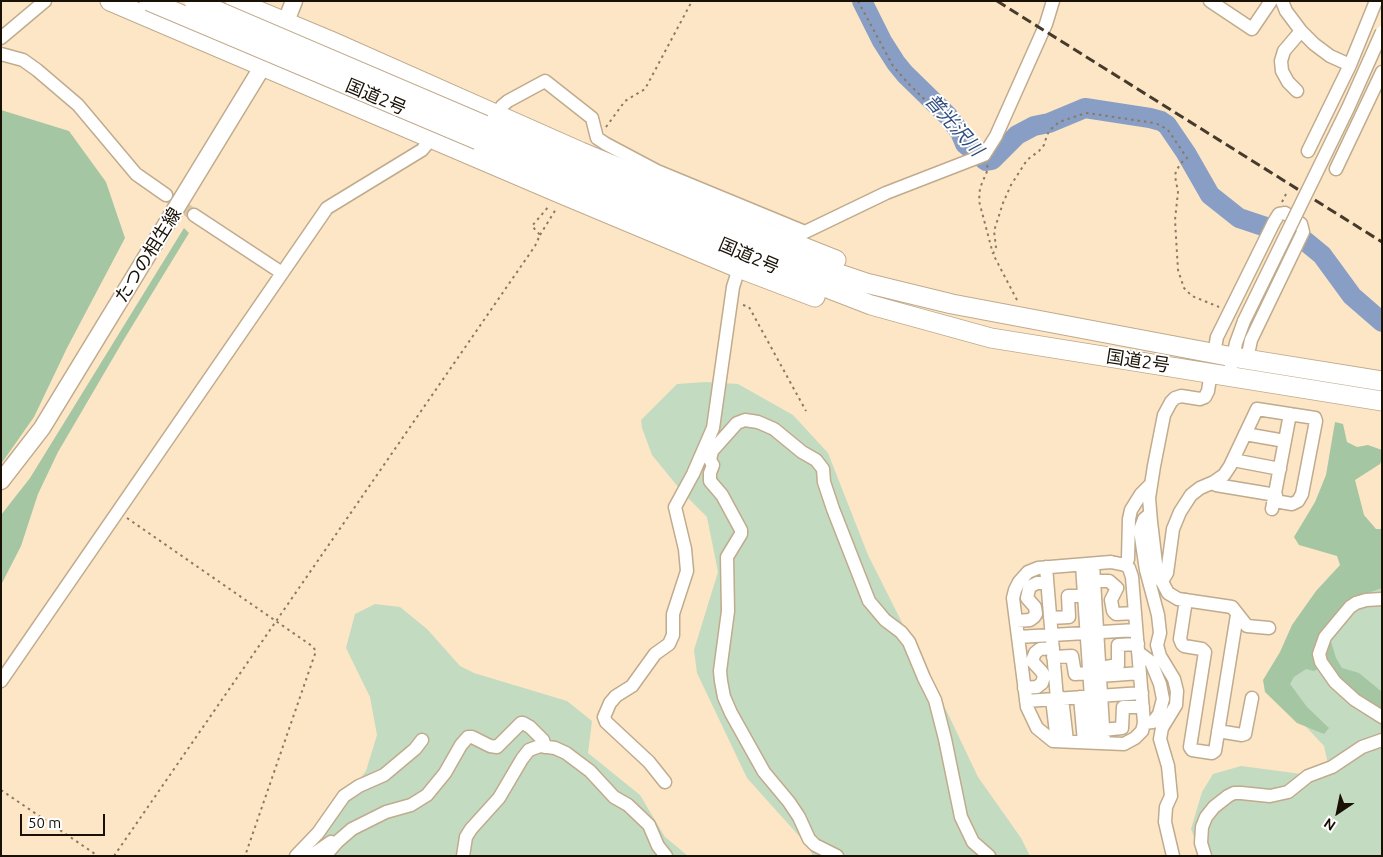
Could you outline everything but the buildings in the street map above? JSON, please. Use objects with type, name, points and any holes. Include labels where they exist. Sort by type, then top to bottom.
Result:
[{"type":"highway","points":[[110,1],[430,138],[558,198],[829,303],[866,315],[907,325],[991,338]]},
{"type":"highway","name":"国道2号","points":[[149,1],[487,127],[809,281],[871,305],[991,338],[1230,366],[1382,381]]},
{"type":"highway","name":"国道2号","points":[[194,1],[804,262],[866,283],[952,304],[1214,353],[1230,366],[1382,401]]},
{"type":"highway","points":[[235,1],[333,42],[487,127],[698,194],[763,232],[952,304]]},
{"type":"main road","name":"たつの相生線","points":[[1,481],[42,428],[263,67],[287,23],[294,1]]},
{"type":"street","points":[[1,38],[45,1]]},
{"type":"street","points":[[487,127],[502,106],[508,101],[546,81],[592,118],[597,138],[606,144],[698,194],[806,232],[886,193],[979,157],[996,136],[1046,24],[1053,1]]},
{"type":"street","points":[[1210,1],[1252,29],[1278,2],[1314,44],[1330,56],[1350,65]]},
{"type":"street","points":[[1308,152],[1350,65],[1376,1]]},
{"type":"street","points":[[1288,87],[1282,71],[1281,61],[1284,51],[1301,31]]},
{"type":"street","points":[[1230,366],[1239,332],[1244,321],[1348,108],[1382,32]]},
{"type":"street","points":[[1,54],[23,60],[78,104],[136,174],[166,195]]},
{"type":"street","points":[[1336,169],[1382,72]]},
{"type":"street","points":[[1323,121],[1329,134],[1341,139],[1350,137]]},
{"type":"street","points":[[1,680],[327,208],[422,150],[430,138]]},
{"type":"street","points":[[1214,353],[1217,337],[1274,222],[1279,214],[1285,213],[1302,224],[1303,232],[1251,340],[1205,397],[1200,399],[1181,396],[1175,398],[1167,407],[1151,484],[1150,514],[1157,572],[1168,593],[1178,599],[1232,607],[1247,626],[1269,628]]},
{"type":"street","points":[[194,215],[282,273]]},
{"type":"street","points":[[665,782],[649,762],[606,722],[604,717],[610,703],[616,696],[632,686],[655,654],[669,644],[672,635],[673,614],[687,571],[685,549],[675,507],[694,474],[713,428],[730,304],[735,277],[739,268]]},
{"type":"street","points":[[1161,581],[1167,573],[1173,529],[1180,512],[1191,495],[1224,475],[1257,409],[1315,418],[1302,494],[1298,501],[1292,504],[1274,502],[1216,485],[1214,482]]},
{"type":"street","points":[[1274,502],[1290,414]]},
{"type":"street","points":[[837,856],[815,844],[810,839],[789,802],[764,772],[731,714],[723,689],[720,671],[728,611],[727,557],[741,534],[741,530],[722,496],[710,481],[713,465],[710,460],[712,451],[718,444],[737,423],[745,420],[758,422],[774,429],[802,452],[816,460],[823,469],[824,482],[833,509],[870,601],[885,620],[901,632],[909,642],[935,700],[951,764],[960,817],[973,842],[989,856]]},
{"type":"street","points":[[1245,434],[1285,441]]},
{"type":"street","points":[[1233,460],[1280,469]]},
{"type":"street","points":[[1125,565],[1128,559],[1131,510],[1151,484]]},
{"type":"street","points":[[1150,514],[1144,519],[1140,530],[1146,570],[1158,615],[1160,633],[1157,645],[1160,656],[1174,679],[1177,691],[1176,705],[1162,728],[1160,739],[1168,766],[1171,796],[1166,807],[1165,822],[1173,856]]},
{"type":"street","points":[[1117,562],[1125,565],[1129,568],[1132,577],[1143,707],[1144,723],[1142,731],[1135,738],[1124,744],[1053,741],[1037,728],[1030,715],[1025,695],[1012,598],[1019,582],[1028,572],[1038,568],[1117,562]]},
{"type":"street","points":[[1088,564],[1094,582],[1092,633]]},
{"type":"street","points":[[1088,564],[1084,596],[1092,633],[1096,672],[1091,696],[1094,742]]},
{"type":"street","points":[[1046,567],[1062,741]]},
{"type":"street","points":[[1094,582],[1109,581],[1117,588],[1112,600],[1113,611],[1116,614],[1135,613]]},
{"type":"street","points":[[1016,621],[1030,620],[1034,617],[1036,614],[1035,607],[1027,598],[1029,589],[1037,583],[1047,583]]},
{"type":"street","points":[[1050,618],[1069,617],[1068,596],[1084,596]]},
{"type":"street","points":[[1382,599],[1366,600],[1350,607],[1325,637],[1320,646],[1319,654],[1321,662],[1335,682],[1355,700],[1382,717]]},
{"type":"street","points":[[1186,600],[1180,639],[1184,646],[1202,649],[1205,652],[1190,746],[1192,750],[1212,753],[1215,751],[1238,615]]},
{"type":"street","points":[[1025,695],[1042,683],[1044,676],[1032,661],[1040,649],[1053,647],[1092,633],[1136,630]]},
{"type":"street","points":[[1018,637],[1053,647],[1072,656],[1075,674],[1096,672],[1140,673]]},
{"type":"street","points":[[1096,672],[1118,665],[1118,645],[1138,648],[1151,662],[1160,684],[1163,699],[1159,714],[1153,722],[1144,723]]},
{"type":"street","points":[[1119,674],[1121,694]]},
{"type":"street","points":[[1025,695],[1057,699],[1142,693]]},
{"type":"street","points":[[1091,696],[1104,730]]},
{"type":"street","points":[[1218,731],[1245,734],[1252,698]]},
{"type":"street","points":[[1094,742],[1104,730],[1122,728],[1123,707],[1143,707]]},
{"type":"street","points":[[325,856],[352,829],[376,816],[411,805],[426,794],[445,773],[461,744],[468,737],[497,747],[520,723],[523,723],[544,740],[545,747]]},
{"type":"street","points":[[296,856],[318,833],[344,796],[359,786],[384,774],[416,749],[422,740]]},
{"type":"street","points":[[1205,856],[1201,842],[1202,827],[1206,816],[1228,796],[1234,793],[1270,796],[1288,792],[1308,776],[1332,767],[1362,747],[1382,740]]},
{"type":"street","points":[[463,856],[466,837],[498,798],[522,758],[529,750],[540,746],[555,748],[566,753],[590,771],[614,797],[628,805],[649,825],[658,846],[666,856]]},
{"type":"street","points":[[310,856],[329,842],[337,842]]},
{"type":"path","points":[[594,124],[608,126],[625,101],[645,89],[692,1]]},
{"type":"path","points":[[858,1],[893,66],[956,131],[967,150],[979,157],[987,166],[988,169],[980,188],[979,201],[993,254],[1021,307],[1020,317]]},
{"type":"path","points":[[993,254],[996,247],[994,231],[996,219],[1011,185],[1027,160],[1039,151],[1044,145],[1047,134],[1059,122],[1086,113],[1154,122],[1168,130],[1187,158],[1181,163],[1175,176],[1178,192],[1175,220],[1178,270],[1184,288],[1192,296],[1230,311]]},
{"type":"path","points":[[540,235],[532,226],[553,200],[558,198]]},
{"type":"path","points":[[114,856],[535,246],[558,198]]},
{"type":"path","points":[[730,304],[741,304],[750,307],[806,411]]},
{"type":"path","points":[[118,512],[312,646],[316,651],[245,856]]},
{"type":"path","points":[[1,790],[98,856]]},
{"type":"green space","points":[[1,110],[69,131],[106,182],[125,238],[67,348],[34,417],[1,464]]},
{"type":"green space","points":[[184,228],[189,233],[58,452],[38,494],[21,546],[1,585],[1,515],[30,478]]},
{"type":"green space","points":[[706,382],[738,384],[793,415],[828,453],[868,555],[978,777],[1021,838],[1030,856],[813,856],[809,847],[747,778],[697,673],[694,650],[718,572],[707,517],[683,493],[652,455],[641,420],[677,384]]},
{"type":"green space","points":[[1335,422],[1343,424],[1347,442],[1357,447],[1368,445],[1382,450],[1380,464],[1355,480],[1364,515],[1376,529],[1382,529],[1382,588],[1368,593],[1361,606],[1328,632],[1336,658],[1342,668],[1359,673],[1382,692],[1382,710],[1362,699],[1340,679],[1323,653],[1320,668],[1314,671],[1306,669],[1294,677],[1290,684],[1307,707],[1329,728],[1324,734],[1297,723],[1265,692],[1263,680],[1280,652],[1292,625],[1316,591],[1340,565],[1337,556],[1299,545],[1294,537],[1315,502],[1326,475]]},
{"type":"green space","points":[[1382,550],[1382,856],[1201,856],[1191,829],[1202,792],[1213,774],[1241,766],[1309,775],[1328,764],[1324,746],[1280,699],[1271,684]]},
{"type":"green space","points":[[375,604],[400,607],[427,629],[460,666],[474,673],[567,701],[592,721],[588,753],[640,795],[665,837],[688,856],[295,856],[339,806],[366,771],[377,735],[370,697],[346,648],[355,614]]},
{"type":"waterway","name":"普光沢川","points":[[862,1],[882,41],[896,63],[948,116],[960,132],[965,144],[986,161],[992,160],[1017,135],[1034,126],[1049,123],[1085,108],[1150,118],[1167,125],[1186,153],[1210,195],[1239,218],[1266,227]]},
{"type":"waterway","name":"普光沢川","points":[[1305,241],[1322,255],[1352,296],[1382,322]]},
{"type":"tunnel","points":[[166,195],[194,215]]},
{"type":"railway","points":[[997,1],[1382,242]]}]
